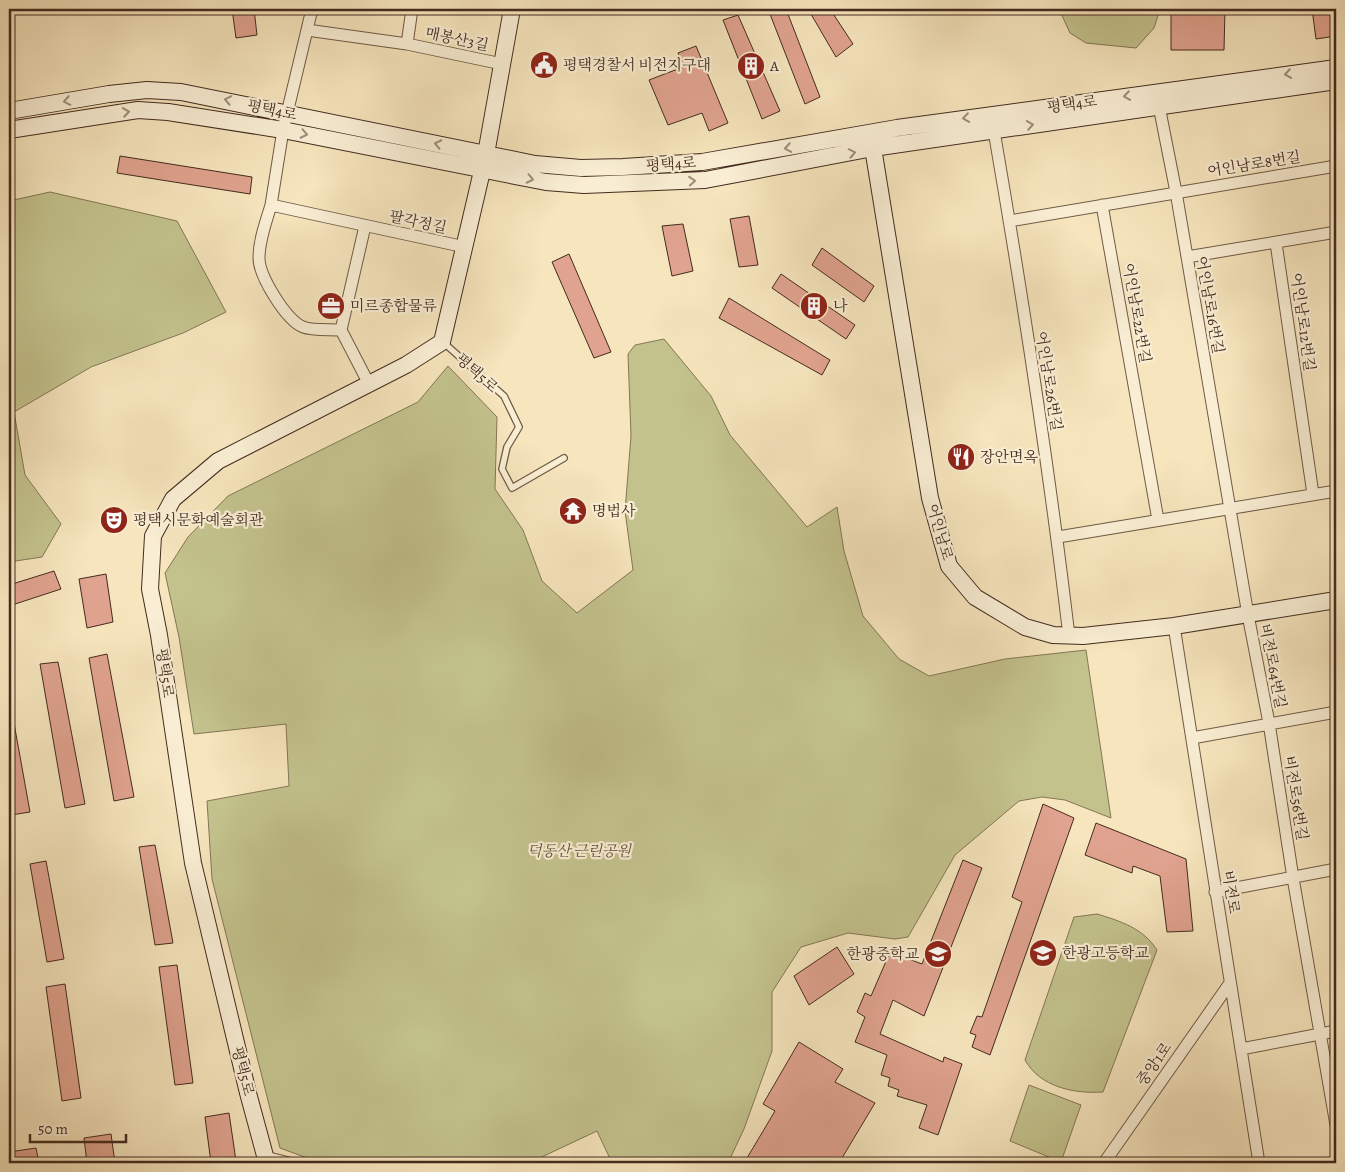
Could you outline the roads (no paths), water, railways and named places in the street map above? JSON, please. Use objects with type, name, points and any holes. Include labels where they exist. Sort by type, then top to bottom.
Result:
[{"type":"street","points":[[312,9],[283,130],[259,258],[275,297],[292,321],[304,328],[341,330]]},
{"type":"street","name":"매봉산3길","points":[[407,44],[412,9]]},
{"type":"street","name":"평택5로","points":[[289,1163],[266,1160],[248,1093],[194,863],[159,635],[150,589],[153,536],[173,499],[218,461],[406,365],[442,342],[484,161],[512,9]]},
{"type":"street","name":"매봉산3길","points":[[307,30],[407,44],[502,64]]},
{"type":"street","name":"평택4로","points":[[9,111],[109,94],[147,90],[181,92],[288,113],[484,161],[546,182],[584,185],[705,180],[873,148],[1159,106],[1336,76]]},
{"type":"street","name":"평택4로","points":[[9,130],[138,110],[168,112],[484,161],[581,168],[623,168],[702,162],[897,128],[1336,76]]},
{"type":"street","name":"어인남로16번길","points":[[1159,106],[1176,192],[1248,615]]},
{"type":"street","name":"어인남로26번길","points":[[994,131],[1058,537],[1069,636]]},
{"type":"street","name":"어인남로","points":[[873,148],[930,498],[949,566],[975,597],[1025,627],[1053,635],[1069,636],[1174,626],[1336,600]]},
{"type":"street","name":"어인남로8번길","points":[[1102,205],[1336,166]]},
{"type":"street","name":"팔각정길","points":[[270,205],[465,247]]},
{"type":"street","points":[[1009,221],[1102,205]]},
{"type":"street","name":"어인남로22번길","points":[[1102,205],[1158,520]]},
{"type":"street","points":[[365,226],[341,330],[369,384]]},
{"type":"street","points":[[1187,257],[1336,232]]},
{"type":"street","name":"어인남로12번길","points":[[1276,243],[1313,494]]},
{"type":"street","points":[[1058,537],[1336,490]]},
{"type":"street","name":"비전로64번길","points":[[1248,615],[1269,723]]},
{"type":"street","name":"비전로","points":[[1174,626],[1258,1163]]},
{"type":"street","name":"비전로64번길","points":[[1192,738],[1336,712]]},
{"type":"street","name":"비전로56번길","points":[[1269,723],[1293,878],[1336,1125]]},
{"type":"street","points":[[1215,892],[1336,869]]},
{"type":"street","name":"중앙1로","points":[[1104,1163],[1230,983]]},
{"type":"street","points":[[1241,1049],[1336,1031]]},
{"type":"lane","name":"평택5로","points":[[442,342],[504,396],[519,427],[507,447],[502,469],[512,488],[564,458]]},
{"type":"place","name":"평택경찰서 비전지구대","points":[[544,65]]},
{"type":"place","name":"A","points":[[751,66]]},
{"type":"place","name":"미르종합물류","points":[[331,306]]},
{"type":"place","name":"나","points":[[814,306]]},
{"type":"place","name":"장안면옥","points":[[961,457]]},
{"type":"place","name":"명법사","points":[[573,511]]},
{"type":"place","name":"평택시문화예술회관","points":[[114,520]]},
{"type":"place","name":"한광고등학교","points":[[1043,953]]},
{"type":"place","name":"한광중학교","points":[[938,954]]},
{"type":"park label","name":"덕동산 근린공원","points":[[579,851]]}]
